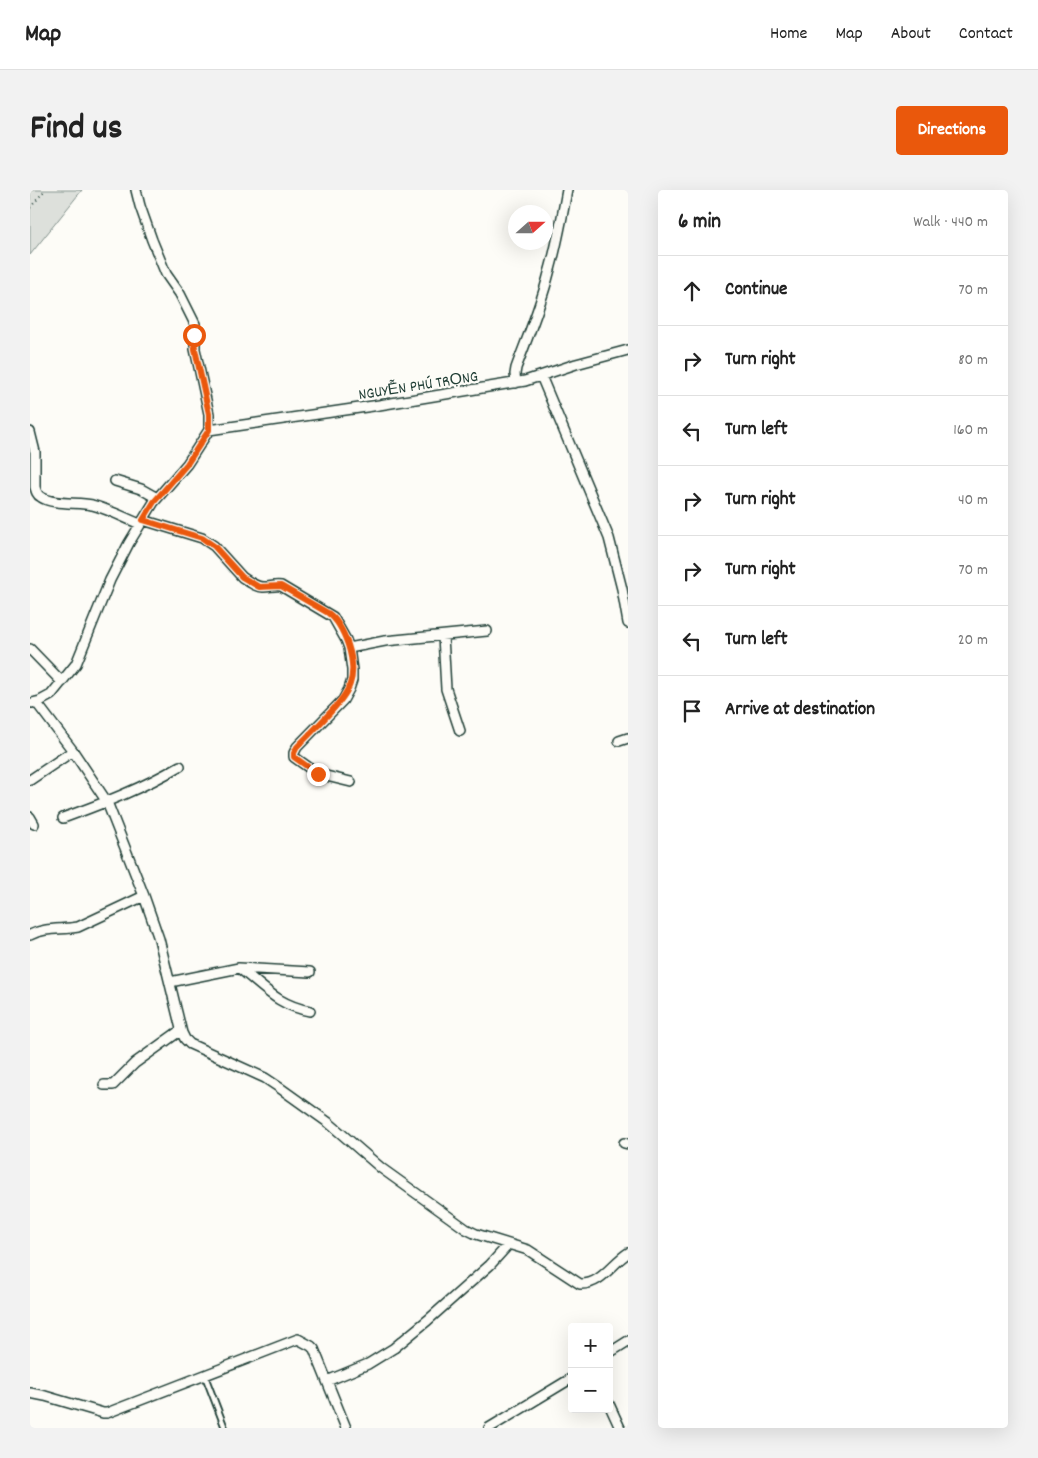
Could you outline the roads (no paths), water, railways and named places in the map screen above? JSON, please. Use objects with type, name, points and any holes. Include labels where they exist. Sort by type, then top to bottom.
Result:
[{"type":"street","points":[[136,190],[152,240],[166,274],[180,294],[195,324],[195,349],[209,414],[209,430],[187,464],[157,498],[142,522],[110,580],[76,664],[51,695],[33,703],[72,751],[107,802],[159,939],[181,1030],[185,1039],[190,1044],[265,1078],[319,1115],[381,1168],[466,1229],[476,1234],[528,1250],[580,1284],[587,1285],[595,1282],[628,1252]]},
{"type":"street","points":[[516,383],[516,368],[549,274],[560,230],[567,190]]},
{"type":"street","name":"NGUYỄN PHÚ TRỌNG","points":[[209,430],[516,383],[628,350]]},
{"type":"street","points":[[541,376],[609,538],[622,589],[628,624]]},
{"type":"street","points":[[30,432],[35,452],[35,488],[36,493],[40,497],[54,502],[82,503],[95,506],[142,522],[202,538],[214,546],[242,577],[248,581],[259,587],[281,586],[333,617],[349,648],[352,675],[349,689],[343,700],[297,747],[294,757],[318,774],[351,782]]},
{"type":"street","points":[[115,481],[140,489],[157,498]]},
{"type":"street","points":[[349,648],[385,641],[488,631]]},
{"type":"street","points":[[443,636],[446,689],[460,731]]},
{"type":"street","points":[[30,649],[62,682]]},
{"type":"street","points":[[30,780],[72,751]]},
{"type":"street","points":[[63,818],[148,784],[180,766]]},
{"type":"street","points":[[30,934],[43,930],[78,927],[144,896]]},
{"type":"street","points":[[170,982],[239,968],[310,972]]},
{"type":"street","points":[[239,968],[273,996],[295,1008],[310,1011]]},
{"type":"street","points":[[104,1085],[113,1085],[135,1063],[181,1030]]},
{"type":"street","points":[[327,1381],[368,1364],[394,1348],[490,1265],[509,1244]]},
{"type":"street","points":[[30,1393],[107,1413],[298,1340],[314,1349],[346,1428]]},
{"type":"street","points":[[613,1350],[628,1341]]},
{"type":"street","points":[[489,1428],[568,1380]]},
{"type":"street","points":[[613,1413],[620,1428]]},
{"type":"lane","points":[[205,1376],[225,1428]]}]
